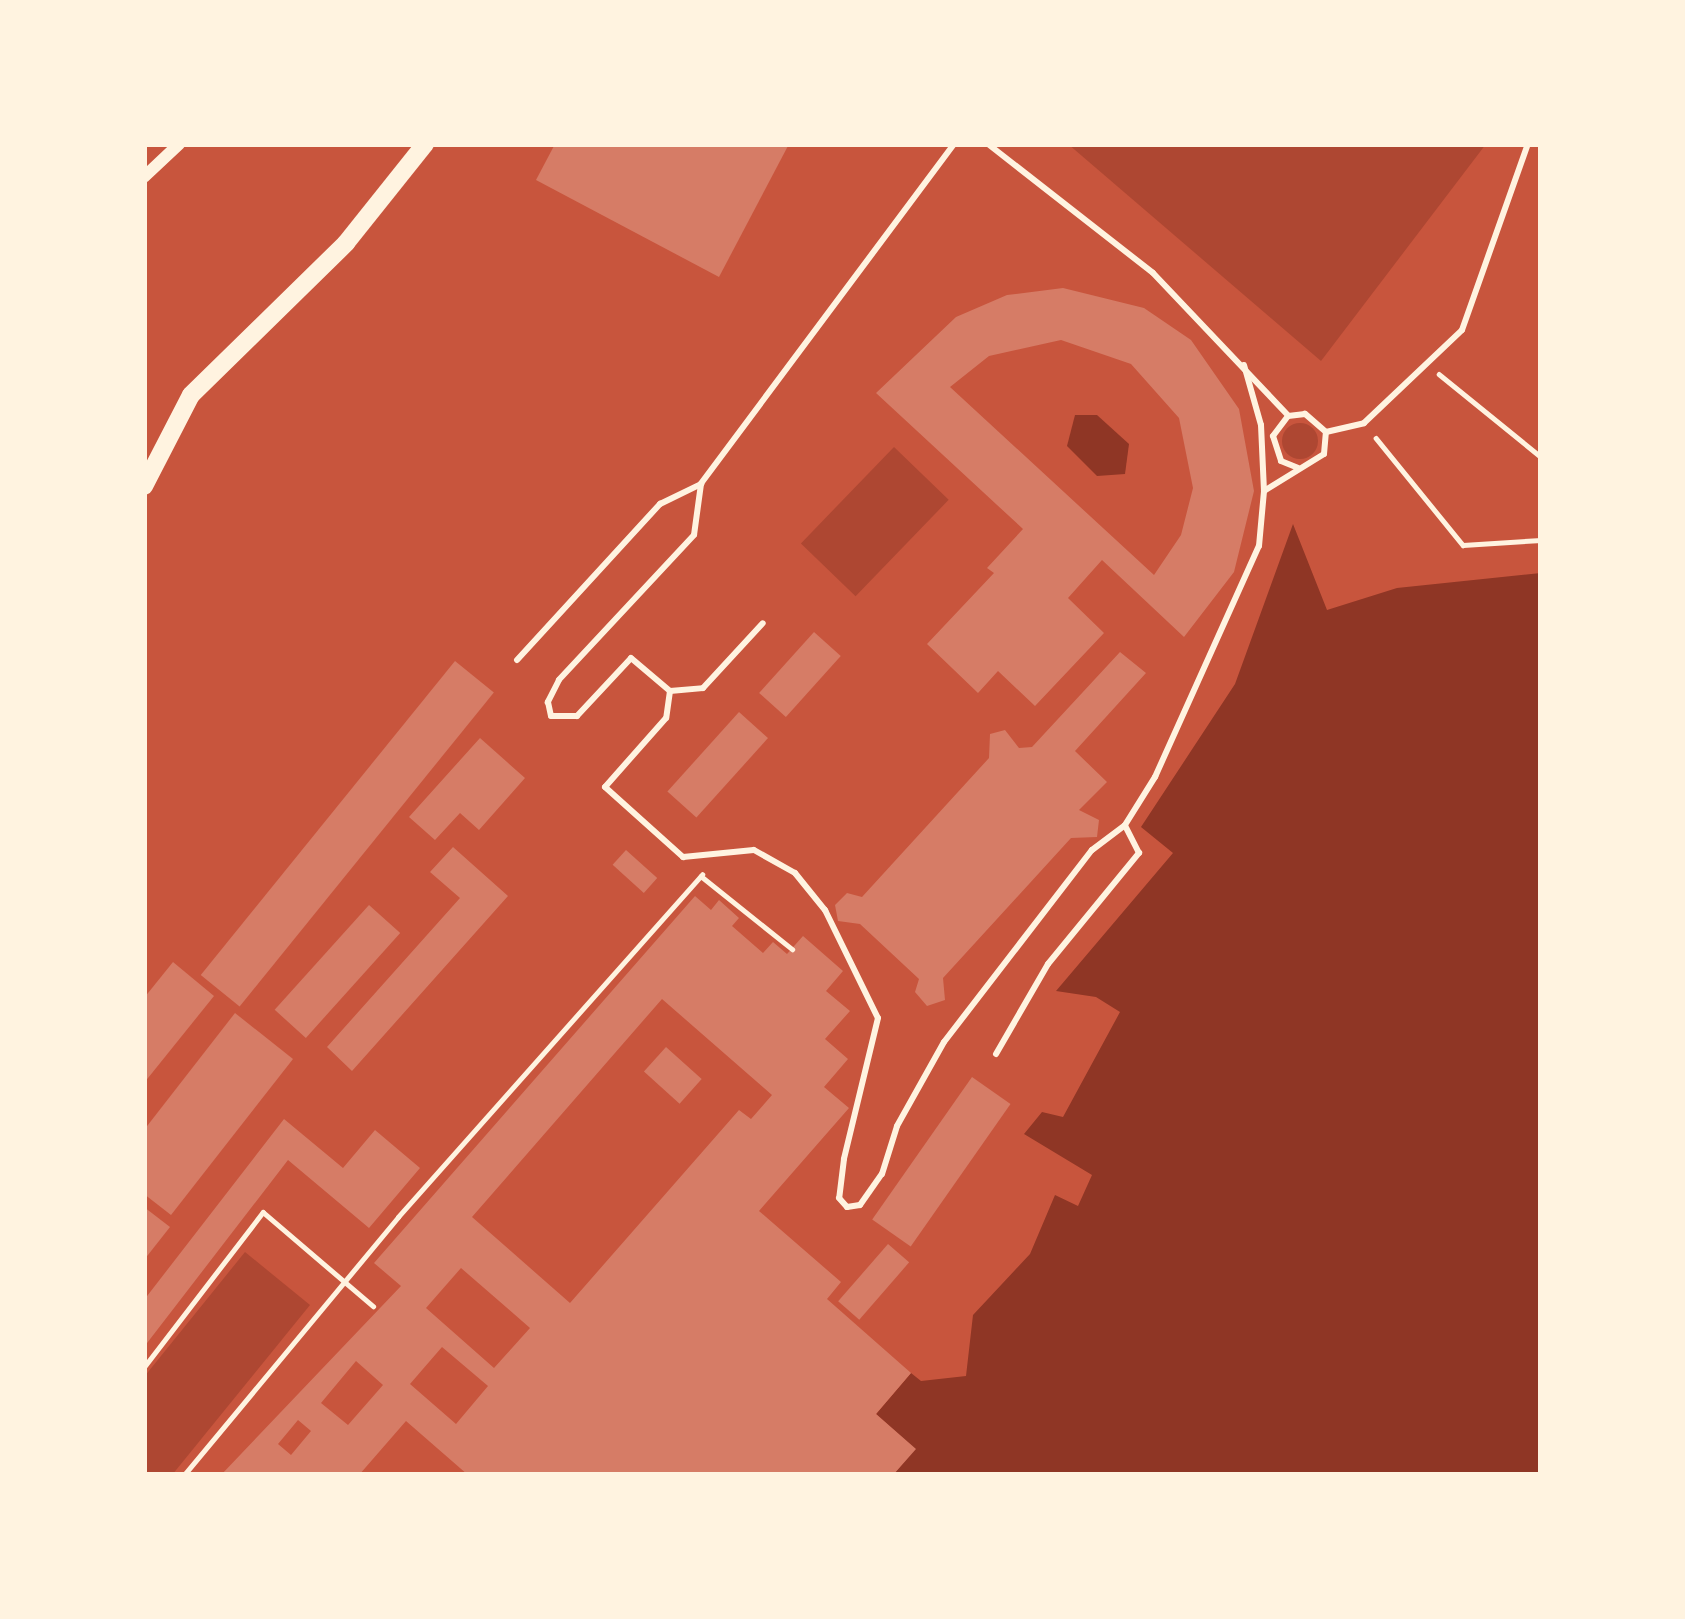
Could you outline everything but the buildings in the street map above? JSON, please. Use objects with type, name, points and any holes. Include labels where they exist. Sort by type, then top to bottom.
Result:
[{"type":"main road","points":[[144,486],[191,395],[346,242],[425,144]]},
{"type":"street","points":[[144,176],[179,144]]},
{"type":"lane","points":[[517,660],[660,504],[701,484],[954,144]]},
{"type":"lane","points":[[988,144],[1153,273],[1244,364],[1288,416],[1315,418],[1326,432]]},
{"type":"lane","points":[[1326,432],[1364,423],[1462,330],[1528,144]]},
{"type":"lane","points":[[670,691],[667,718],[605,787],[683,857],[754,850],[795,873],[837,931],[878,1018],[838,1198],[848,1208],[860,1205],[882,1174],[897,1126],[944,1042],[1092,850],[1125,825],[1223,638],[1258,546],[1264,491],[1261,425],[1244,364]]},
{"type":"lane","points":[[1288,416],[1273,447],[1298,468]]},
{"type":"lane","points":[[1264,491],[1298,468],[1320,460],[1326,432]]},
{"type":"lane","points":[[701,484],[694,536],[559,680],[548,702],[551,716],[577,716],[631,658],[670,691],[703,688],[763,623]]},
{"type":"lane","points":[[995,1054],[1048,964],[1139,853],[1125,825]]},
{"type":"path","points":[[1428,364],[1541,457]]},
{"type":"path","points":[[1364,423],[1463,544],[1541,540]]},
{"type":"path","points":[[184,1475],[346,1282],[726,851]]},
{"type":"path","points":[[701,876],[792,949]]},
{"type":"path","points":[[144,1367],[263,1212],[373,1306]]},
{"type":"shaded area","points":[[1068,144],[1486,144],[1321,361]]},
{"type":"shaded area","points":[[1075,415],[1097,415],[1129,444],[1125,474],[1097,476],[1067,446]]},
{"type":"shaded area","points":[[1300,423],[1313,428],[1318,441],[1313,454],[1300,459],[1287,454],[1282,441],[1287,428]]},
{"type":"shaded area","points":[[894,447],[949,500],[856,596],[801,543]]},
{"type":"shaded area","points":[[1293,524],[1327,610],[1397,588],[1541,573],[1541,1475],[893,1475],[915,1449],[876,1414],[911,1373],[921,1381],[966,1376],[973,1315],[1030,1254],[1055,1195],[1078,1206],[1092,1175],[1024,1134],[1042,1112],[1063,1117],[1120,1012],[1096,997],[1056,991],[1173,853],[1141,827],[1235,684]]},
{"type":"shaded area","points":[[245,1252],[310,1305],[172,1475],[144,1475],[144,1377]]}]
